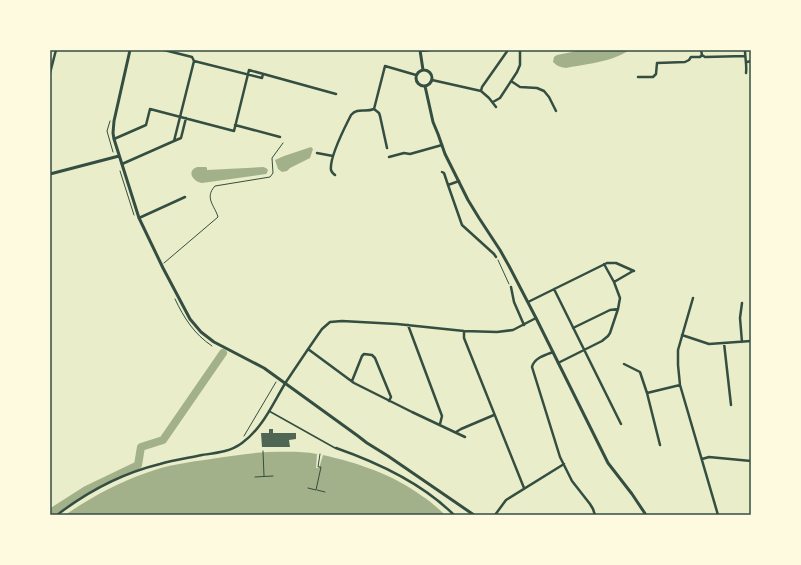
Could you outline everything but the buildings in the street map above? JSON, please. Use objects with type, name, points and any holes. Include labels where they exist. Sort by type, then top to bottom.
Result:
[{"type":"street","points":[[50,74],[56,50]]},
{"type":"street","points":[[130,50],[114,121],[113,133],[117,157],[121,164],[139,218],[190,319],[201,332],[214,342],[264,368],[367,443],[474,515]]},
{"type":"street","points":[[164,50],[192,57],[194,61],[248,74]]},
{"type":"street","points":[[423,70],[420,50],[430,50]]},
{"type":"street","points":[[481,91],[482,87],[508,50]]},
{"type":"street","points":[[493,102],[500,98],[519,68],[520,50]]},
{"type":"street","points":[[701,50],[702,56]]},
{"type":"street","points":[[745,50],[747,62],[746,73]]},
{"type":"street","points":[[638,77],[654,77],[656,74],[657,63],[685,62],[691,58],[702,56],[745,56]]},
{"type":"street","points":[[174,142],[194,61]]},
{"type":"street","points":[[374,109],[385,66],[416,75]]},
{"type":"street","points":[[114,140],[146,125],[150,109],[234,131],[249,70],[336,94]]},
{"type":"street","points":[[423,70],[430,72],[432,80],[430,84],[421,86],[417,83],[416,75],[419,71],[423,70]]},
{"type":"street","points":[[432,80],[481,91],[487,95],[496,107]]},
{"type":"street","points":[[511,81],[520,87],[537,88],[544,91],[549,96],[556,111]]},
{"type":"street","points":[[425,86],[432,122],[459,182],[479,218],[500,250],[528,302],[608,463],[646,515]]},
{"type":"street","points":[[374,109],[380,116],[387,148]]},
{"type":"street","points":[[335,175],[331,168],[334,151],[354,112],[358,110],[369,111],[374,109]]},
{"type":"street","points":[[121,164],[181,138],[186,118]]},
{"type":"street","points":[[236,125],[280,137]]},
{"type":"street","points":[[390,157],[404,153],[410,154],[442,145]]},
{"type":"street","points":[[317,153],[333,156]]},
{"type":"street","points":[[50,174],[117,157]]},
{"type":"street","points":[[442,172],[444,173],[462,225],[496,257]]},
{"type":"street","points":[[448,185],[459,182]]},
{"type":"street","points":[[139,218],[185,197]]},
{"type":"street","points":[[494,254],[500,250]]},
{"type":"street","points":[[528,302],[604,264],[616,263],[634,271],[614,282]]},
{"type":"street","points":[[558,363],[602,341],[610,334],[620,298],[614,282],[604,264]]},
{"type":"street","points":[[511,287],[514,302],[524,325]]},
{"type":"street","points":[[554,289],[621,424]]},
{"type":"street","points":[[693,298],[678,350],[680,384],[718,515]]},
{"type":"street","points":[[742,303],[740,318],[742,342]]},
{"type":"street","points":[[573,328],[610,310],[618,309]]},
{"type":"street","points":[[57,515],[75,502],[122,476],[159,464],[221,452],[244,442],[254,432],[269,411],[324,326],[332,321],[497,332],[513,330],[536,318]]},
{"type":"street","points":[[408,325],[442,416],[440,425]]},
{"type":"street","points":[[464,331],[464,338],[524,488]]},
{"type":"street","points":[[682,335],[709,344],[751,341]]},
{"type":"street","points":[[724,343],[732,405]]},
{"type":"street","points":[[308,349],[352,381],[389,401],[465,437]]},
{"type":"street","points":[[553,352],[535,360],[532,367],[564,464],[574,485],[593,509],[594,515]]},
{"type":"street","points":[[352,381],[362,356],[364,354],[372,355],[375,358],[391,398],[389,401]]},
{"type":"street","points":[[624,364],[640,372],[647,393],[660,445]]},
{"type":"street","points":[[647,393],[680,384]]},
{"type":"street","points":[[456,432],[494,415]]},
{"type":"street","points":[[336,448],[396,473],[414,483],[454,515]]},
{"type":"street","points":[[702,459],[708,457],[751,461]]},
{"type":"street","points":[[495,515],[506,500],[564,464]]},
{"type":"lane","points":[[269,411],[336,448]]},
{"type":"path","points":[[107,131],[111,146],[117,157]]},
{"type":"path","points":[[162,265],[218,217],[211,202],[210,195],[212,189],[215,186],[270,177],[273,173],[272,158],[283,143]]},
{"type":"path","points":[[496,257],[511,287]]},
{"type":"path","points":[[175,300],[190,327],[211,345]]},
{"type":"path","points":[[261,407],[277,381]]},
{"type":"path","points":[[263,451],[264,476]]},
{"type":"path","points":[[316,490],[321,467],[318,466],[320,454]]},
{"type":"path","points":[[254,477],[273,476]]},
{"type":"path","points":[[308,488],[325,492]]},
{"type":"shaded area","points":[[582,50],[629,50],[607,60],[566,68],[553,62],[554,57],[557,55]]},
{"type":"shaded area","points":[[311,147],[313,149],[310,158],[287,171],[282,172],[278,169],[275,160]]},
{"type":"shaded area","points":[[197,167],[206,167],[207,170],[263,167],[268,170],[266,174],[202,183],[196,181],[191,174]]},
{"type":"shaded area","points":[[268,452],[299,452],[317,454],[316,468],[319,468],[323,455],[374,470],[411,488],[431,502],[445,515],[65,515],[114,486],[154,470],[186,463]]},
{"type":"waterway","points":[[50,513],[86,490],[138,465],[141,447],[163,440],[223,353]]}]
